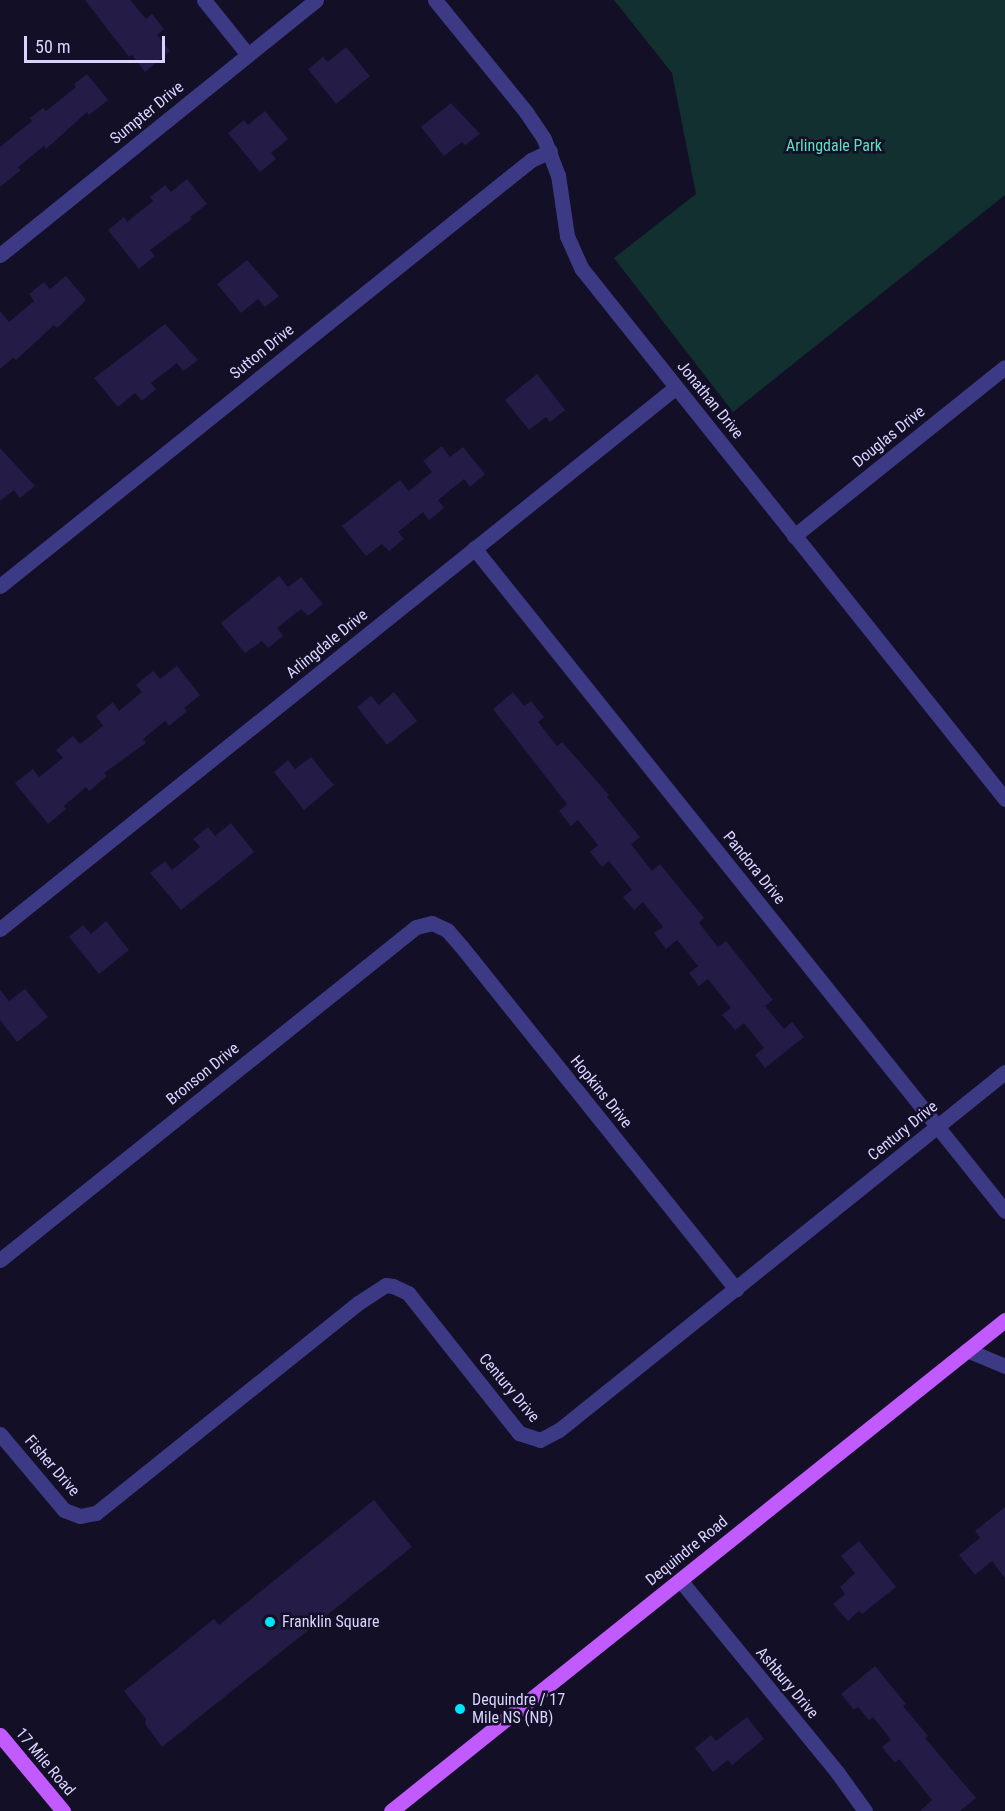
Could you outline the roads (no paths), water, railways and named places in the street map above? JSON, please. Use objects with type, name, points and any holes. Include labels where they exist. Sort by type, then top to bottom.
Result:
[{"type":"main road","name":"Dequindre Road","points":[[391,1811],[1005,1320]]},
{"type":"main road","name":"17 Mile Road","points":[[0,1735],[63,1811]]},
{"type":"street","points":[[204,0],[248,55]]},
{"type":"street","name":"Sumpter Drive","points":[[0,255],[316,0]]},
{"type":"street","name":"Jonathan Drive","points":[[435,0],[526,112],[550,151],[558,175],[567,236],[582,268],[1005,799]]},
{"type":"street","name":"Sutton Drive","points":[[0,586],[531,160],[550,151]]},
{"type":"street","name":"Douglas Drive","points":[[794,536],[1002,375]]},
{"type":"street","name":"Arlingdale Drive","points":[[0,929],[676,387]]},
{"type":"street","name":"Pandora Drive","points":[[474,548],[1005,1211]]},
{"type":"street","name":"Bronson Drive","points":[[0,1260],[416,927],[432,923]]},
{"type":"street","name":"Hopkins Drive","points":[[432,923],[447,930],[736,1289]]},
{"type":"street","name":"Century Drive","points":[[80,1516],[96,1513],[358,1303],[386,1286],[393,1286],[408,1293],[519,1433],[540,1440],[559,1430],[1005,1072]]},
{"type":"street","points":[[967,1350],[1005,1366]]},
{"type":"street","name":"Fisher Drive","points":[[0,1434],[64,1510],[80,1516]]},
{"type":"street","name":"Ashbury Drive","points":[[680,1580],[837,1772],[865,1811]]},
{"type":"place","name":"Franklin Square","points":[[270,1622]]},
{"type":"place","name":"Dequindre / 17 Mile NS (NB)","points":[[460,1709]]},
{"type":"park label","name":"Arlingdale Park","points":[[834,146]]}]
